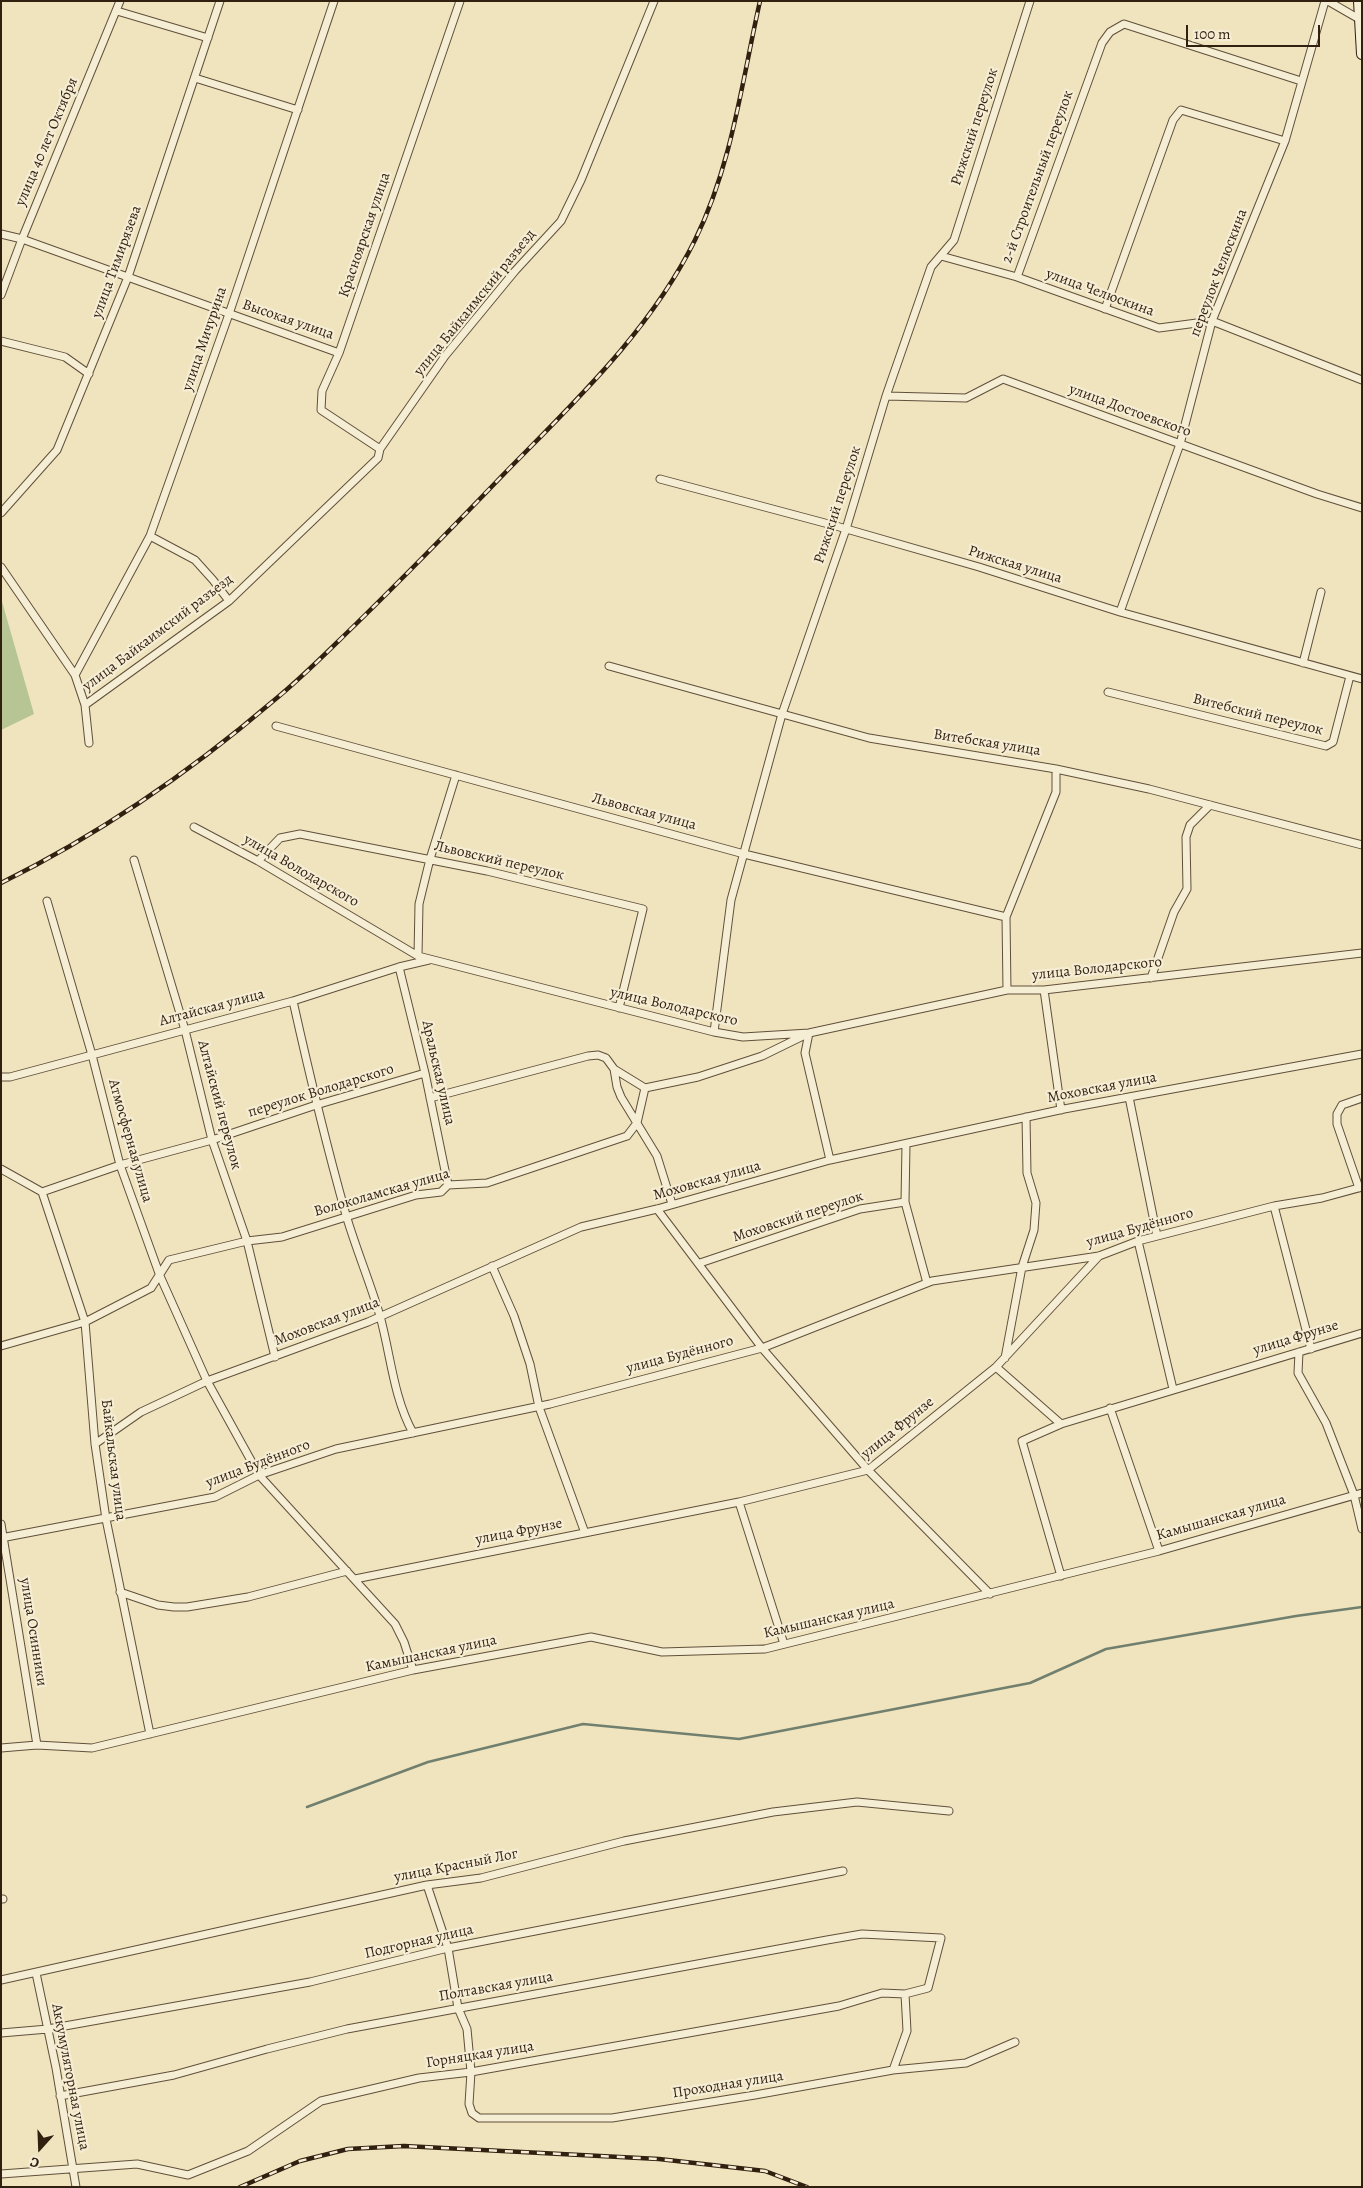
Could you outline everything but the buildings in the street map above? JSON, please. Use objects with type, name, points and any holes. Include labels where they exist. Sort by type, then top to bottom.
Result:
[{"type":"street","name":"улица 40 лет Октября","points":[[1,295],[22,239],[120,1]]},
{"type":"street","name":"улица Тимирязева","points":[[1,513],[57,450],[128,276],[220,1]]},
{"type":"street","name":"улица Мичурина","points":[[75,675],[150,536],[229,314],[334,1]]},
{"type":"street","name":"Красноярская улица","points":[[380,449],[321,410],[322,391],[339,353],[460,1]]},
{"type":"street","name":"улица Байкаимский разъезд","points":[[85,705],[228,601],[378,458],[380,449],[445,356],[515,271],[560,222],[581,180],[654,1]]},
{"type":"street","name":"Рижский переулок","points":[[714,1032],[730,900],[782,714],[846,529],[886,396],[931,267],[954,240],[1030,1]]},
{"type":"street","points":[[1326,1],[1361,20]]},
{"type":"street","name":"переулок Челюскина","points":[[1120,612],[1180,444],[1212,321],[1285,141],[1301,81],[1326,1]]},
{"type":"street","points":[[1359,1],[1362,54]]},
{"type":"street","points":[[117,10],[208,38]]},
{"type":"street","name":"2-й Строительный переулок","points":[[1017,278],[1085,85],[1102,43],[1110,32],[1124,24],[1301,81]]},
{"type":"street","points":[[194,78],[298,110]]},
{"type":"street","points":[[1105,309],[1173,120],[1181,110],[1285,141]]},
{"type":"street","name":"Высокая улица","points":[[1,234],[22,239],[128,276],[339,353]]},
{"type":"street","name":"улица Челюскина","points":[[942,256],[1017,278],[1159,328],[1212,321],[1362,380]]},
{"type":"street","points":[[1,341],[65,357],[89,374]]},
{"type":"street","name":"улица Достоевского","points":[[886,396],[966,398],[1003,379],[1317,494],[1362,508]]},
{"type":"street","name":"Рижская улица","points":[[660,479],[846,529],[1120,612],[1362,679]]},
{"type":"street","points":[[150,536],[195,560],[228,601]]},
{"type":"street","points":[[1,566],[75,675],[85,705],[89,744]]},
{"type":"street","points":[[1303,663],[1321,592]]},
{"type":"street","name":"Витебская улица","points":[[609,666],[869,738],[1056,769],[1210,805],[1362,845]]},
{"type":"street","name":"Витебский переулок","points":[[1108,692],[1326,746],[1333,742],[1350,676]]},
{"type":"street","name":"Львовская улица","points":[[276,726],[744,854],[1006,917]]},
{"type":"street","points":[[1007,990],[1006,917],[1056,792],[1056,769]]},
{"type":"street","points":[[418,956],[419,904],[430,859],[456,774]]},
{"type":"street","points":[[1151,978],[1174,912],[1187,889],[1186,837],[1190,825],[1210,805]]},
{"type":"street","name":"улица Володарского","points":[[194,827],[258,861],[418,956],[714,1032],[743,1037],[809,1034],[1007,990],[1044,990],[1362,954]]},
{"type":"street","name":"Львовский переулок","points":[[258,861],[280,838],[300,834],[487,871],[643,910],[619,1008]]},
{"type":"street","name":"Алтайский переулок","points":[[134,860],[185,1030],[212,1140],[247,1241],[275,1358]]},
{"type":"street","name":"Атмосферная улица","points":[[47,901],[92,1055],[120,1165],[160,1276],[207,1381],[259,1475],[348,1570],[395,1624],[404,1642],[413,1670]]},
{"type":"street","name":"Алтайская улица","points":[[1,1077],[10,1077],[293,1001],[399,967],[429,960]]},
{"type":"street","name":"Аральская улица","points":[[399,967],[425,1073],[448,1185]]},
{"type":"street","points":[[1044,990],[1061,1110]]},
{"type":"street","points":[[293,1001],[316,1105],[347,1217],[380,1317],[394,1384],[405,1418],[413,1433]]},
{"type":"street","points":[[430,1098],[588,1056],[606,1058],[614,1068],[645,1088],[698,1077],[762,1056],[809,1034]]},
{"type":"street","points":[[809,1034],[805,1053],[830,1160]]},
{"type":"street","name":"Моховская улица","points":[[95,1444],[141,1412],[207,1381],[275,1358],[380,1317],[581,1227],[658,1209],[830,1160],[1061,1110],[1362,1054]]},
{"type":"street","points":[[614,1068],[621,1097],[656,1156],[672,1204]]},
{"type":"street","name":"переулок Володарского","points":[[42,1192],[120,1165],[212,1140],[316,1105],[425,1073]]},
{"type":"street","points":[[637,1123],[645,1088]]},
{"type":"street","points":[[1129,1097],[1157,1236]]},
{"type":"street","points":[[1360,1187],[1337,1124],[1336,1114],[1342,1105],[1362,1098]]},
{"type":"street","points":[[1005,1358],[1022,1267],[1034,1230],[1036,1203],[1028,1173],[1026,1117]]},
{"type":"street","name":"Волоколамская улица","points":[[1,1346],[85,1322],[151,1288],[170,1260],[247,1241],[282,1237],[416,1195],[442,1192],[448,1185],[487,1183],[628,1136],[637,1123]]},
{"type":"street","points":[[906,1144],[905,1202],[928,1283]]},
{"type":"street","points":[[1,1169],[42,1192]]},
{"type":"street","name":"улица Будённого","points":[[2,1538],[215,1497],[259,1475],[336,1448],[539,1407],[762,1348],[928,1283],[1099,1256],[1138,1241],[1274,1206],[1322,1198],[1360,1187]]},
{"type":"street","name":"Байкальская улица","points":[[42,1192],[85,1322],[95,1444],[106,1519],[150,1734]]},
{"type":"street","name":"Моховский переулок","points":[[700,1263],[860,1208],[905,1202]]},
{"type":"street","points":[[1274,1206],[1311,1349]]},
{"type":"street","points":[[658,1209],[762,1348],[868,1470],[990,1594]]},
{"type":"street","points":[[1138,1241],[1174,1389]]},
{"type":"street","name":"улица Фрунзе","points":[[355,1579],[739,1502],[868,1470],[996,1367],[1099,1256]]},
{"type":"street","points":[[492,1266],[517,1324],[530,1364],[539,1407],[585,1533]]},
{"type":"street","name":"улица Фрунзе","points":[[1060,1576],[1022,1441],[1061,1424],[1110,1408],[1362,1333]]},
{"type":"street","points":[[1299,1352],[1298,1372],[1326,1424],[1358,1494],[1362,1529]]},
{"type":"street","points":[[996,1367],[1061,1424]]},
{"type":"street","points":[[1110,1408],[1159,1551]]},
{"type":"street","name":"Камышанская улица","points":[[1,1748],[37,1745],[92,1748],[413,1670],[591,1637],[662,1652],[764,1649],[1159,1551],[1358,1494]]},
{"type":"street","points":[[739,1502],[784,1644]]},
{"type":"street","name":"улица Осинники","points":[[1,1524],[37,1745]]},
{"type":"street","points":[[120,1592],[158,1605],[188,1607],[248,1597],[348,1570]]},
{"type":"street","name":"улица Красный Лог","points":[[1,1980],[427,1885],[481,1878],[624,1841],[773,1812],[857,1802],[950,1811]]},
{"type":"street","name":"Подгорная улица","points":[[1,2033],[48,2029],[310,1982],[448,1948],[842,1871]]},
{"type":"street","points":[[427,1885],[448,1948],[458,2008],[467,2029],[472,2072]]},
{"type":"street","name":"Полтавская улица","points":[[60,2096],[174,2075],[266,2048],[347,2029],[862,1934],[941,1938]]},
{"type":"street","name":"Горняцкая улица","points":[[1,2174],[137,2164],[188,2175],[248,2152],[321,2101],[419,2078],[472,2072],[839,2006],[882,1992],[905,1994],[928,1988],[941,1938]]},
{"type":"street","name":"Аккумуляторная улица","points":[[36,1973],[48,2029],[76,2187]]},
{"type":"street","points":[[893,2070],[906,2031],[905,1994]]},
{"type":"street","name":"Проходная улица","points":[[472,2072],[469,2104],[472,2113],[479,2118],[612,2118],[893,2070],[966,2062],[1015,2042]]},
{"type":"green space","points":[[1,598],[34,714],[1,730]]},
{"type":"waterway","points":[[307,1807],[428,1762],[583,1724],[739,1739],[1030,1683],[1106,1649],[1296,1616],[1362,1607]]},
{"type":"railway","points":[[1,883],[73,844],[142,801],[209,753],[305,674],[411,570],[555,422],[632,337],[676,274],[695,240],[708,211],[735,122],[760,1]]},
{"type":"railway","points":[[240,2187],[300,2161],[348,2149],[404,2146],[659,2159],[765,2171],[807,2187]]}]
